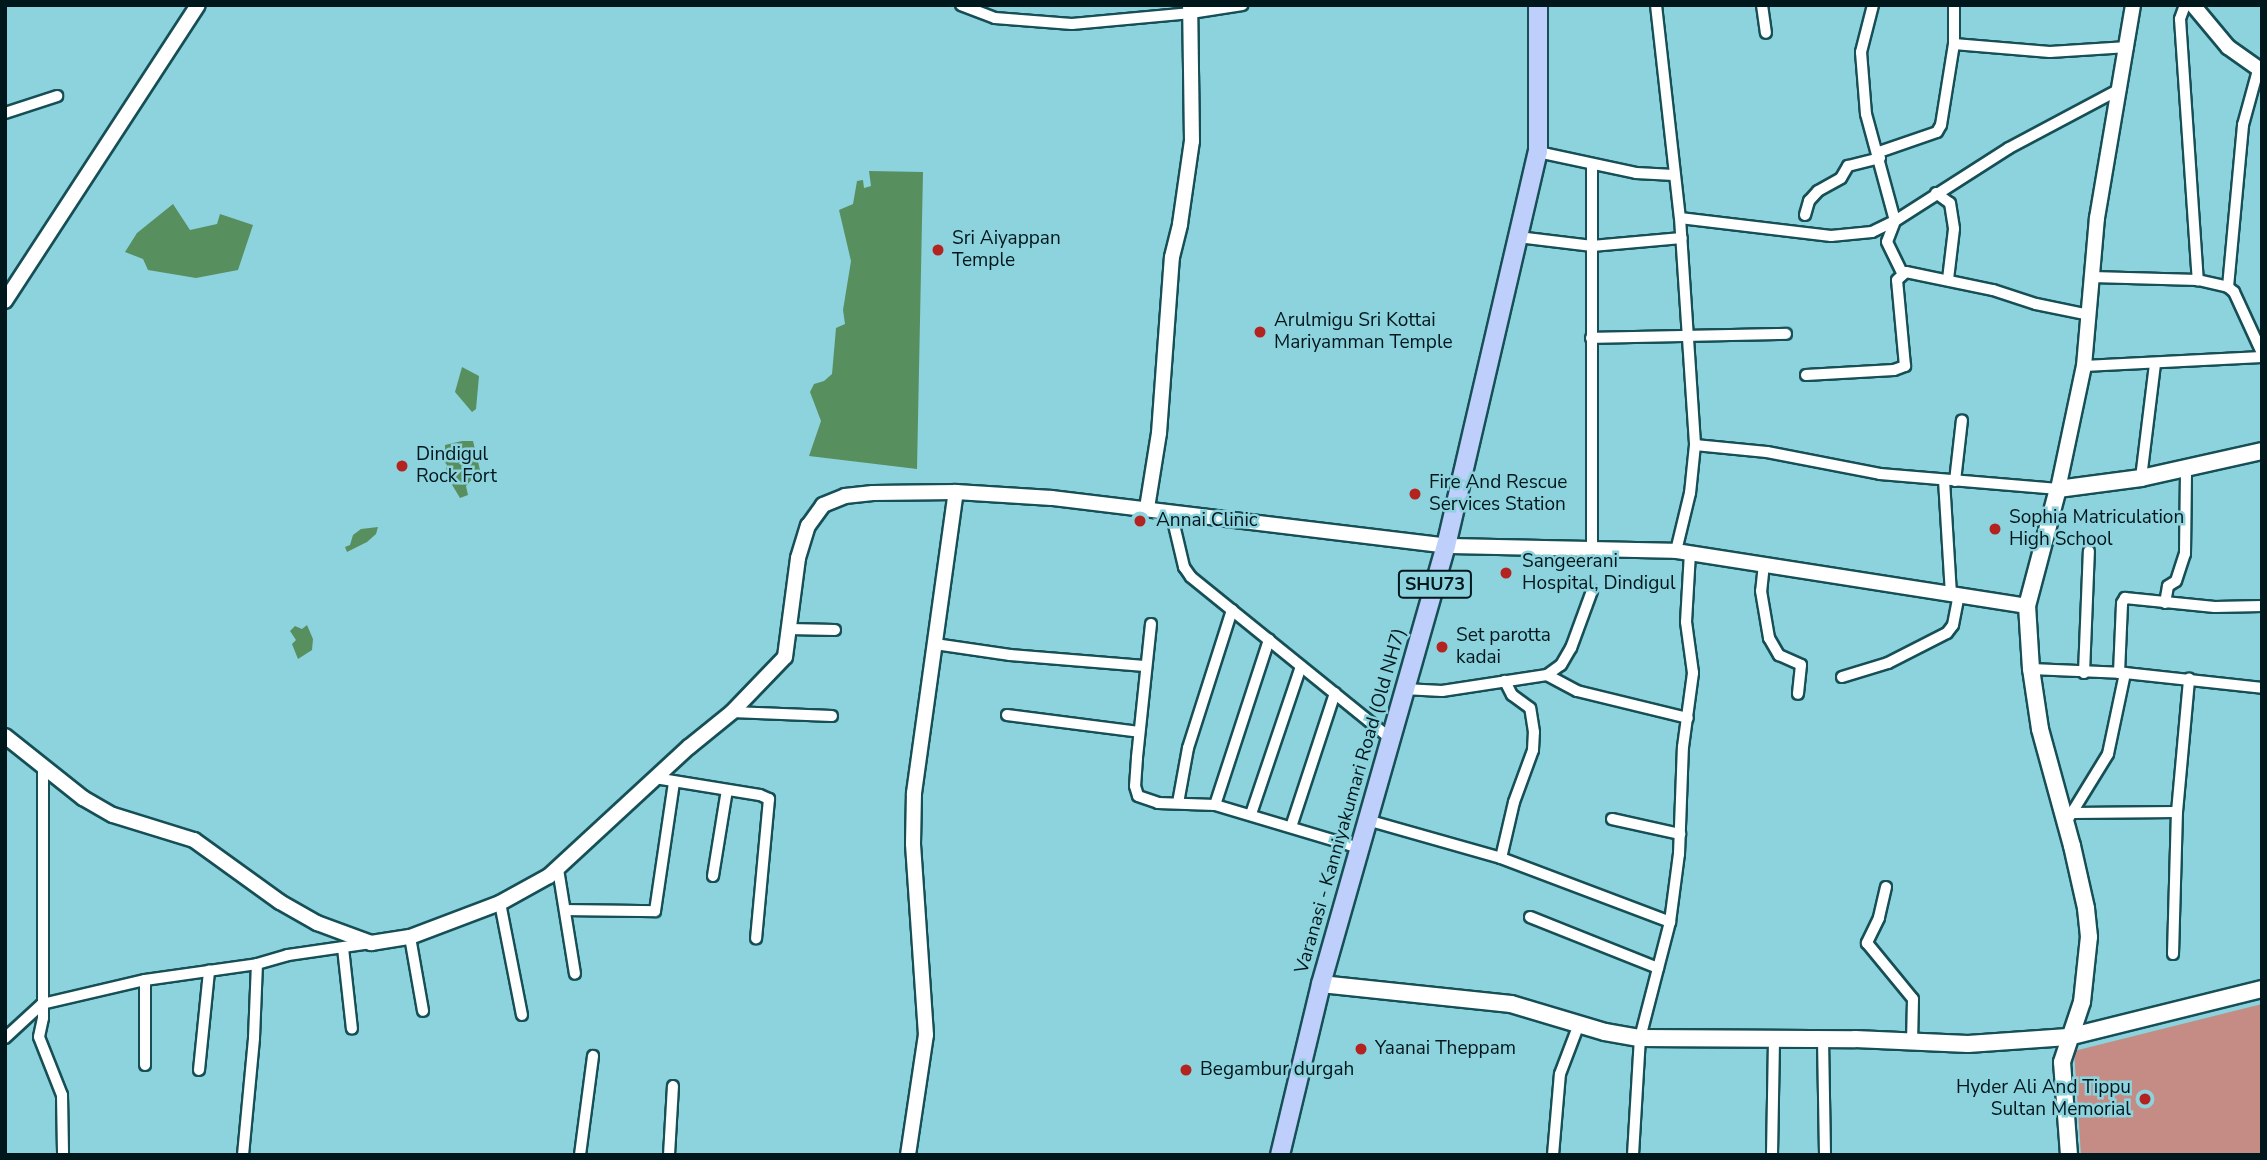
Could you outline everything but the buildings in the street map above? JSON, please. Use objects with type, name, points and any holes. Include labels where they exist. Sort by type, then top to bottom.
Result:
[{"type":"main road","name":"Varanasi - Kanniyakumari Road (Old NH7)","points":[[1280,1155],[1321,984],[1446,547],[1538,152],[1538,5]]},
{"type":"main road","points":[[2069,1155],[2062,1062],[2082,1002],[2089,937],[2069,819],[2040,729],[2031,670],[2027,606],[2059,489],[2141,478],[2262,451]]},
{"type":"main road","points":[[1321,984],[1511,1004],[1640,1038],[1912,1044],[1968,1044],[2068,1038],[2262,989]]},
{"type":"street","points":[[5,300],[198,5]]},
{"type":"street","points":[[961,5],[995,18],[1072,24],[1242,5]]},
{"type":"street","points":[[1633,1155],[1640,1038],[1670,922],[1680,834],[1683,747],[1693,673],[1686,622],[1683,551],[1695,445],[1682,238],[1657,5]]},
{"type":"street","points":[[1762,5],[1766,33]]},
{"type":"street","points":[[1872,5],[1861,52],[1866,114],[1895,221],[1887,242],[1902,273]]},
{"type":"street","points":[[1805,215],[1818,191],[1841,178],[1847,166],[1937,132],[1946,99],[1954,44],[1954,5]]},
{"type":"street","points":[[1695,445],[1767,452],[1880,474],[2059,489],[2084,366],[2097,218],[2133,5]]},
{"type":"street","points":[[2185,5],[2180,19],[2198,280]]},
{"type":"street","points":[[2193,5],[2228,47],[2260,71],[2243,125],[2228,286]]},
{"type":"street","points":[[1147,508],[1158,433],[1172,257],[1180,224],[1192,141],[1191,9]]},
{"type":"street","points":[[1954,44],[2050,52],[2128,47]]},
{"type":"street","points":[[1680,218],[1704,218],[1831,236],[1872,232],[1895,221],[2009,148],[2120,89]]},
{"type":"street","points":[[5,113],[57,96]]},
{"type":"street","points":[[1538,152],[1636,173],[1674,175]]},
{"type":"street","points":[[1592,164],[1592,551]]},
{"type":"street","points":[[1936,193],[1950,203],[1954,229],[1948,279]]},
{"type":"street","points":[[1518,237],[1592,246],[1682,238]]},
{"type":"street","points":[[1902,273],[1948,279],[2089,315]]},
{"type":"street","points":[[1806,375],[1894,370],[1905,366],[1897,280],[1902,273]]},
{"type":"street","points":[[2084,366],[2155,364],[2262,355],[2234,292],[2228,286],[2198,280],[2092,277]]},
{"type":"street","points":[[1591,338],[1786,334]]},
{"type":"street","points":[[2141,478],[2155,364]]},
{"type":"street","points":[[1842,677],[1888,663],[1947,634],[1953,625],[1955,595],[1949,481],[1962,421]]},
{"type":"street","points":[[2165,603],[2168,586],[2176,581],[2185,554],[2186,468]]},
{"type":"street","points":[[908,1155],[926,1035],[914,844],[914,793],[956,492]]},
{"type":"street","points":[[5,1038],[41,1004],[145,980],[257,964],[288,954],[410,937],[500,903],[558,869],[655,778],[732,712],[785,657],[798,558],[808,526],[823,505],[845,496],[956,492],[1147,508],[1446,547],[1683,551],[2027,606]]},
{"type":"street","points":[[1171,512],[1184,567],[1191,577],[1390,738]]},
{"type":"street","points":[[2084,673],[2089,551]]},
{"type":"street","points":[[1764,564],[1762,591],[1769,638],[1779,655],[1801,665],[1798,694]]},
{"type":"street","points":[[1405,689],[1443,691],[1547,675],[1562,665],[1592,591]]},
{"type":"street","points":[[2069,819],[2108,754],[2122,673],[2123,600],[2129,597],[2214,607],[2262,606]]},
{"type":"street","points":[[1178,803],[1188,748],[1232,610]]},
{"type":"street","points":[[1151,624],[1139,732],[1135,786],[1138,796],[1158,803],[1215,805],[1359,848]]},
{"type":"street","points":[[789,629],[835,629]]},
{"type":"street","points":[[1215,805],[1269,640]]},
{"type":"street","points":[[935,645],[1010,655],[1145,666]]},
{"type":"street","points":[[1251,814],[1301,666]]},
{"type":"street","points":[[2031,670],[2122,673],[2262,688]]},
{"type":"street","points":[[1547,675],[1577,691],[1688,718]]},
{"type":"street","points":[[2173,954],[2177,812],[2189,679]]},
{"type":"street","points":[[1501,858],[1514,802],[1533,750],[1534,732],[1530,708],[1512,695],[1505,681]]},
{"type":"street","points":[[1291,827],[1335,693]]},
{"type":"street","points":[[732,712],[832,716]]},
{"type":"street","points":[[1007,715],[1139,732]]},
{"type":"street","points":[[5,736],[83,798],[113,814],[194,840],[280,902],[317,923],[371,943]]},
{"type":"street","points":[[43,767],[40,1043],[62,1095],[63,1155]]},
{"type":"street","points":[[655,778],[760,795],[769,799],[757,938]]},
{"type":"street","points":[[567,910],[655,911],[674,782]]},
{"type":"street","points":[[713,876],[727,790]]},
{"type":"street","points":[[2069,819],[2177,812]]},
{"type":"street","points":[[1612,819],[1680,834]]},
{"type":"street","points":[[1367,820],[1501,858],[1670,922]]},
{"type":"street","points":[[558,869],[567,910],[575,974]]},
{"type":"street","points":[[1886,887],[1880,918],[1867,943],[1913,999],[1912,1044]]},
{"type":"street","points":[[500,903],[522,1015]]},
{"type":"street","points":[[1530,916],[1658,968]]},
{"type":"street","points":[[410,937],[423,1011]]},
{"type":"street","points":[[343,948],[352,1029]]},
{"type":"street","points":[[243,1155],[254,1038],[257,964]]},
{"type":"street","points":[[199,1070],[209,971]]},
{"type":"street","points":[[145,980],[145,1065]]},
{"type":"street","points":[[1553,1155],[1560,1074],[1579,1024]]},
{"type":"street","points":[[1823,1040],[1825,1155]]},
{"type":"street","points":[[1772,1155],[1774,1041]]},
{"type":"street","points":[[580,1155],[593,1056]]},
{"type":"street","points":[[669,1155],[673,1086]]},
{"type":"shaded area","points":[[869,171],[923,172],[917,469],[809,456],[821,421],[810,392],[814,384],[824,381],[832,374],[836,328],[845,324],[843,310],[851,261],[839,210],[853,204],[857,181],[863,180],[864,188],[871,186]]},
{"type":"shaded area","points":[[173,204],[190,230],[217,224],[220,214],[253,225],[238,270],[196,278],[148,270],[143,259],[125,252],[137,233]]},
{"type":"shaded area","points":[[462,367],[479,376],[476,409],[472,412],[455,392]]},
{"type":"shaded area","points":[[473,441],[480,470],[466,486],[468,495],[460,498],[451,483],[450,471],[446,470],[447,465],[440,457],[445,445]]},
{"type":"shaded area","points":[[378,527],[376,534],[367,542],[347,552],[345,547],[350,545],[353,535],[361,529]]},
{"type":"shaded area","points":[[307,625],[313,639],[312,650],[298,659],[292,644],[296,640],[290,631],[295,626],[302,629]]},
{"type":"shaded area","points":[[2262,1004],[2262,1155],[2081,1155],[2074,1051]]},
{"type":"place","name":"Sri Aiyappan Temple","points":[[938,250]]},
{"type":"place","name":"Arulmigu Sri Kottai Mariyamman Temple","points":[[1260,332]]},
{"type":"place","name":"Dindigul Rock Fort","points":[[402,466]]},
{"type":"place","name":"Fire And Rescue Services Station","points":[[1415,494]]},
{"type":"place","name":"Annai Clinic","points":[[1140,521]]},
{"type":"place","name":"Sophia Matriculation High School","points":[[1995,529]]},
{"type":"place","name":"Sangeerani Hospital, Dindigul","points":[[1506,573]]},
{"type":"place","name":"Set parotta kadai","points":[[1442,647]]},
{"type":"place","name":"Yaanai Theppam","points":[[1361,1049]]},
{"type":"place","name":"Begambur durgah","points":[[1186,1070]]},
{"type":"place","name":"Hyder Ali And Tippu Sultan Memorial","points":[[2145,1099]]}]
